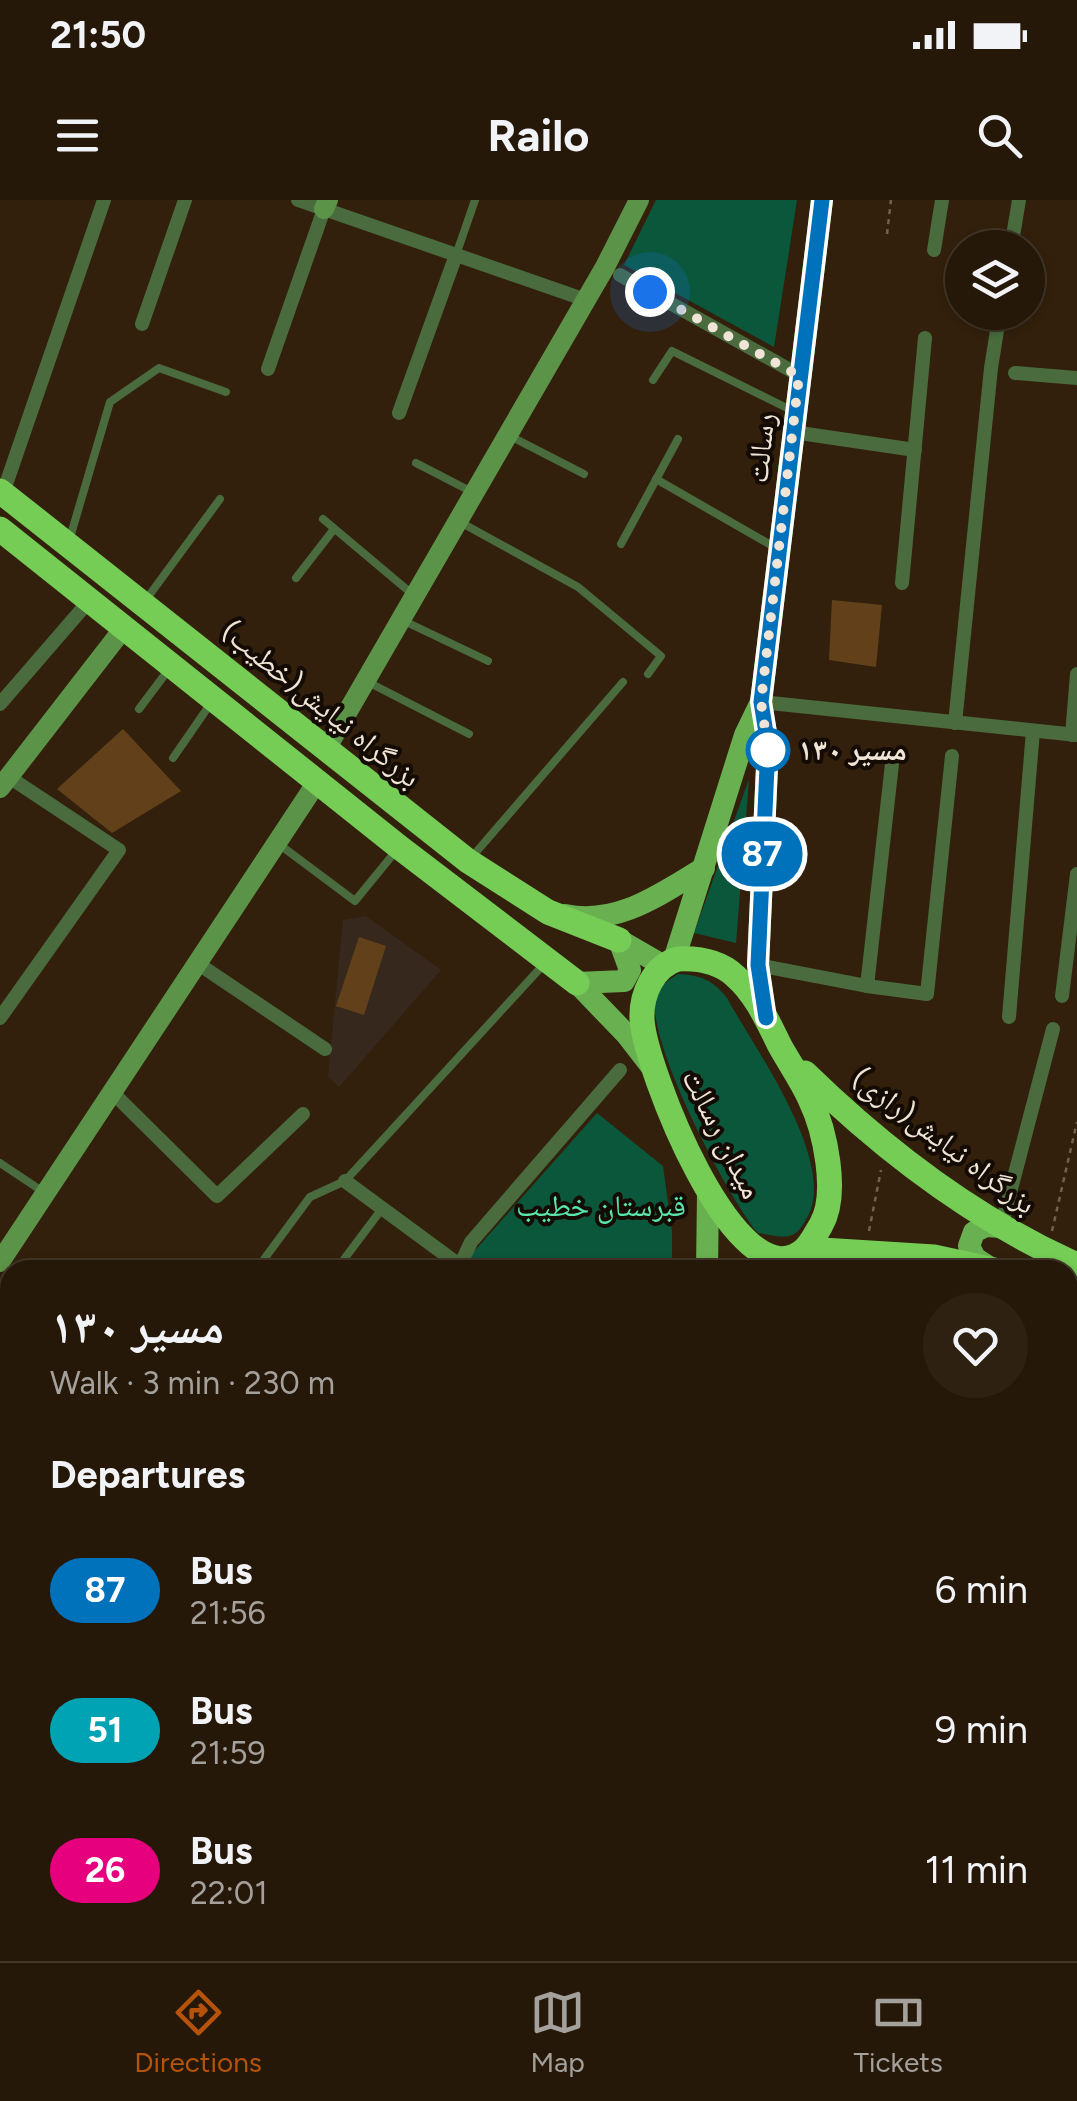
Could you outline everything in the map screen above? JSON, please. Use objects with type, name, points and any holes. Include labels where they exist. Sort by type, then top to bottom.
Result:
[{"type":"highway","name":"بزرگراه نیایش(خطیب)","points":[[2,492],[468,861],[548,912],[618,940]]},
{"type":"highway","name":"بزرگراه نیایش(خطیب)","points":[[0,529],[399,847],[577,983]]},
{"type":"highway","points":[[669,963],[691,958],[734,974],[766,1018],[812,1102],[830,1168],[827,1214],[795,1258]]},
{"type":"highway","name":"میدان رسالت","points":[[669,963],[648,986],[643,1002],[642,1022],[652,1068],[708,1194],[740,1238],[770,1256],[795,1258]]},
{"type":"highway","name":"بزرگراه نیایش(رازی)","points":[[784,1053],[830,1098],[891,1148],[1001,1227],[1065,1260]]},
{"type":"highway","points":[[795,1258],[867,1252],[948,1260]]},
{"type":"main road","name":"رسالت","points":[[766,1018],[758,965],[768,745],[761,702],[822,200]]},
{"type":"main road","name":"رسالت","points":[[669,963],[704,868],[745,735],[761,702]]},
{"type":"main road","points":[[548,912],[608,917],[641,905],[704,868]]},
{"type":"main road","points":[[618,940],[669,963]]},
{"type":"main road","points":[[577,983],[624,981],[630,970],[618,940]]},
{"type":"main road","points":[[577,983],[628,1035],[652,1068]]},
{"type":"main road","points":[[707,1260],[708,1194]]},
{"type":"main road","points":[[978,1260],[969,1246],[974,1232],[986,1226],[1001,1227]]},
{"type":"street","points":[[2,492],[104,200]]},
{"type":"street","points":[[142,324],[185,200]]},
{"type":"street","points":[[298,200],[326,205],[586,300]]},
{"type":"street","points":[[326,749],[586,300],[639,200]]},
{"type":"street","points":[[934,250],[942,200]]},
{"type":"street","points":[[1014,230],[1019,200]]},
{"type":"street","points":[[268,369],[326,205]]},
{"type":"street","points":[[400,413],[456,255]]},
{"type":"street","points":[[620,275],[799,376]]},
{"type":"street","points":[[955,723],[997,330]]},
{"type":"street","points":[[902,583],[925,338]]},
{"type":"street","points":[[1015,373],[1077,378]]},
{"type":"street","points":[[794,422],[914,450]]},
{"type":"street","points":[[0,704],[89,601]]},
{"type":"street","points":[[0,1018],[118,850],[4,782],[123,629]]},
{"type":"street","points":[[761,702],[1074,735],[1077,674]]},
{"type":"street","points":[[1009,1017],[1032,731]]},
{"type":"street","points":[[867,986],[893,756]]},
{"type":"street","points":[[758,965],[928,994],[952,756]]},
{"type":"street","points":[[1,1260],[317,782]]},
{"type":"street","points":[[1062,996],[1077,874]]},
{"type":"street","points":[[197,963],[325,1049]]},
{"type":"street","points":[[1001,1227],[1053,1029]]},
{"type":"street","points":[[465,1260],[471,1242],[620,1070]]},
{"type":"street","points":[[112,1092],[217,1196],[303,1114]]},
{"type":"street","points":[[346,1181],[449,1260]]},
{"type":"lane","points":[[456,255],[475,200]]},
{"type":"lane","points":[[653,380],[672,351],[794,422]]},
{"type":"lane","points":[[68,546],[110,402],[160,368],[226,392]]},
{"type":"lane","points":[[508,435],[584,474]]},
{"type":"lane","points":[[620,544],[678,439]]},
{"type":"lane","points":[[416,462],[474,493]]},
{"type":"lane","points":[[656,479],[780,550]]},
{"type":"lane","points":[[142,604],[220,499]]},
{"type":"lane","points":[[323,519],[415,596]]},
{"type":"lane","points":[[458,522],[578,587],[662,656],[648,674]]},
{"type":"lane","points":[[296,578],[334,530]]},
{"type":"lane","points":[[402,620],[488,661]]},
{"type":"lane","points":[[140,710],[172,666]]},
{"type":"lane","points":[[366,681],[469,734]]},
{"type":"lane","points":[[468,861],[624,682]]},
{"type":"lane","points":[[173,758],[214,700]]},
{"type":"lane","points":[[277,843],[355,901],[399,847]]},
{"type":"lane","points":[[263,1260],[310,1197],[346,1181],[546,962]]},
{"type":"lane","points":[[0,1163],[46,1193]]},
{"type":"lane","points":[[343,1260],[380,1210]]},
{"type":"path","points":[[887,234],[891,200]]},
{"type":"path","points":[[1048,1252],[1077,1122]]},
{"type":"path","points":[[867,1252],[884,1156],[891,1148]]},
{"type":"shaded area","points":[[366,916],[441,970],[339,1087],[328,1077],[343,920]]},
{"type":"green space","points":[[656,200],[797,200],[774,347],[624,265]]},
{"type":"green space","points":[[749,779],[736,943],[694,933]]},
{"type":"green space","points":[[678,974],[706,980],[727,998],[773,1076],[804,1140],[812,1170],[813,1198],[805,1221],[792,1235],[758,1233],[728,1188],[691,1117],[662,1045],[655,1016],[656,995]]},
{"type":"green space","name":"قبرستان خطیب","points":[[597,1113],[663,1166],[672,1260],[476,1260],[470,1256]]},
{"type":"building","points":[[832,600],[882,605],[876,667],[829,660]]},
{"type":"building","points":[[123,729],[181,791],[112,833],[57,789]]},
{"type":"building","points":[[359,937],[386,946],[364,1015],[336,1006]]},
{"type":"bus line","name":"87","points":[[766,1018],[758,965],[768,745],[761,702],[822,200]]},
{"type":"place","name":"مسیر ۱۳۰","points":[[768,750]]},
{"type":"route","points":[[650,292],[799,376],[761,702],[768,750]]}]
